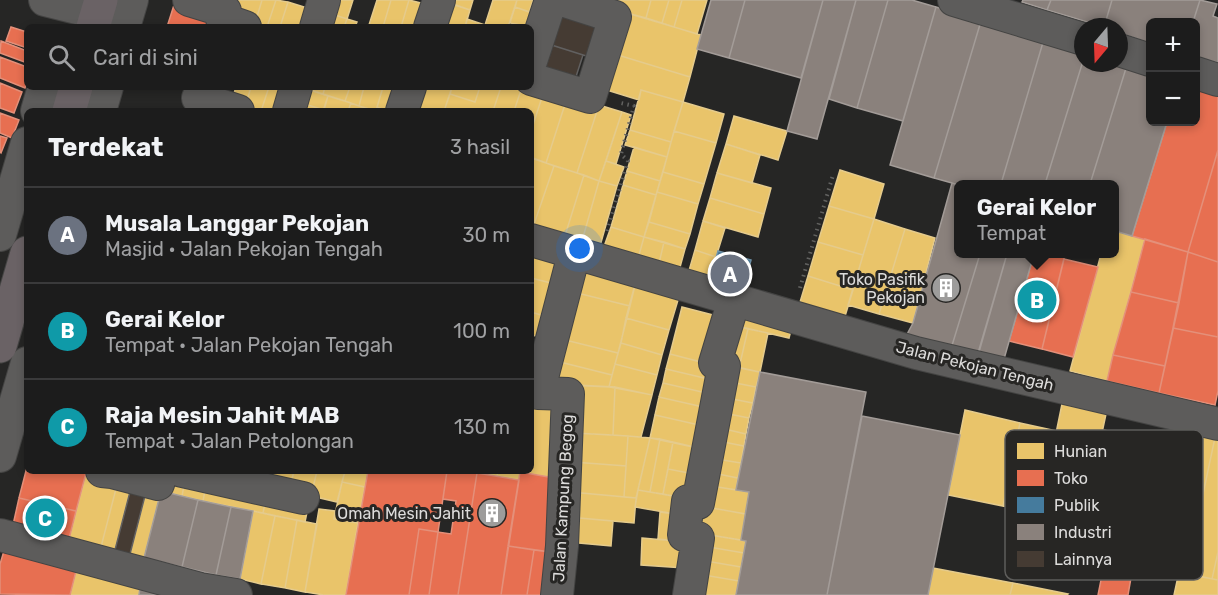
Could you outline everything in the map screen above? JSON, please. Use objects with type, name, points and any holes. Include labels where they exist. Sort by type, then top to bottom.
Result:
[{"type":"main road","points":[[70,108],[75,90]]},
{"type":"main road","points":[[0,346],[8,292],[24,259]]},
{"type":"street","points":[[82,13],[132,0]]},
{"type":"street","points":[[189,0],[225,11],[222,19],[236,24]]},
{"type":"street","points":[[317,24],[324,0]]},
{"type":"street","points":[[534,48],[562,0],[615,17],[590,97],[534,80]]},
{"type":"street","points":[[954,0],[1074,36]]},
{"type":"street","points":[[1128,53],[1146,59]]},
{"type":"street","points":[[1200,74],[1218,80]]},
{"type":"street","points":[[38,108],[43,90]]},
{"type":"street","points":[[101,108],[106,90]]},
{"type":"street","points":[[290,108],[295,90]]},
{"type":"street","points":[[403,108],[409,90]]},
{"type":"street","points":[[198,98],[229,108]]},
{"type":"street","points":[[0,235],[24,153]]},
{"type":"street","points":[[534,241],[586,257]]},
{"type":"street","name":"Jalan Pekojan Tengah","points":[[586,257],[916,353],[1218,424]]},
{"type":"street","name":"Jalan Kampung Begog","points":[[557,595],[562,546],[568,394],[534,396],[586,257]]},
{"type":"street","points":[[689,595],[699,538],[684,536],[688,501],[698,503],[724,366],[715,363],[734,300]]},
{"type":"street","points":[[7,452],[24,376]]},
{"type":"street","points":[[120,474],[158,484],[161,474]]},
{"type":"street","points":[[195,474],[303,498]]},
{"type":"street","points":[[0,535],[200,592],[236,595]]},
{"type":"path","points":[[586,257],[628,161],[621,154],[634,106],[591,94]]},
{"type":"path","points":[[792,317],[833,175]]},
{"type":"building: Hunian","points":[[238,0],[262,0],[255,24],[251,24],[236,6]]},
{"type":"building: Hunian","points":[[262,0],[276,0],[268,24],[255,24]]},
{"type":"building: Hunian","points":[[276,0],[288,2],[281,24],[268,24]]},
{"type":"building: Hunian","points":[[326,0],[353,0],[347,19],[323,11]]},
{"type":"building: Hunian","points":[[377,0],[391,0],[384,24],[369,24]]},
{"type":"building: Hunian","points":[[391,0],[409,0],[402,24],[384,24]]},
{"type":"building: Hunian","points":[[409,0],[433,6],[427,24],[402,24]]},
{"type":"building: Hunian","points":[[442,0],[473,0],[470,10]]},
{"type":"building: Hunian","points":[[493,0],[517,0],[509,24],[485,24]]},
{"type":"building: Hunian","points":[[517,0],[533,0],[529,12],[515,7]]},
{"type":"building: Hunian","points":[[619,0],[651,0],[646,18],[616,10]]},
{"type":"building: Hunian","points":[[651,0],[669,0],[662,23],[646,18]]},
{"type":"building: Hunian","points":[[669,0],[682,0],[674,27],[662,23]]},
{"type":"building: Hunian","points":[[682,0],[707,0],[697,34],[674,27]]},
{"type":"building: Hunian","points":[[442,1],[470,10],[466,24],[447,24],[435,20]]},
{"type":"building: Hunian","points":[[288,2],[317,11],[313,24],[281,24]]},
{"type":"building: Hunian","points":[[515,7],[542,16],[534,24],[510,23]]},
{"type":"building: Hunian","points":[[323,11],[347,19],[345,24],[318,24]]},
{"type":"building: Hunian","points":[[620,11],[701,35],[690,77],[608,52]]},
{"type":"building: Hunian","points":[[347,19],[357,22],[356,24],[345,24]]},
{"type":"building: Hunian","points":[[467,19],[482,24],[466,24]]},
{"type":"building: Hunian","points":[[608,52],[690,77],[683,102],[641,90],[639,100],[597,87]]},
{"type":"building: Hunian","points":[[545,88],[534,122],[534,108],[515,108],[521,90]]},
{"type":"building: Hunian","points":[[545,88],[568,95],[546,163],[534,159],[534,122]]},
{"type":"building: Hunian","points":[[235,90],[250,90],[245,108],[230,106]]},
{"type":"building: Hunian","points":[[250,90],[268,90],[262,108],[245,108]]},
{"type":"building: Hunian","points":[[268,90],[293,90],[287,108],[262,108]]},
{"type":"building: Hunian","points":[[300,90],[310,90],[328,96],[325,108],[295,101]]},
{"type":"building: Hunian","points":[[310,90],[324,90],[323,94]]},
{"type":"building: Hunian","points":[[324,90],[349,90],[345,101],[323,94]]},
{"type":"building: Hunian","points":[[349,90],[363,90],[359,106],[345,101]]},
{"type":"building: Hunian","points":[[363,90],[382,90],[377,108],[359,106]]},
{"type":"building: Hunian","points":[[382,90],[404,90],[390,108],[377,107]]},
{"type":"building: Hunian","points":[[412,90],[451,90],[445,108],[406,108]]},
{"type":"building: Hunian","points":[[451,90],[479,90],[475,102],[450,94]]},
{"type":"building: Hunian","points":[[479,90],[500,90],[494,108],[445,108],[450,94],[475,102]]},
{"type":"building: Hunian","points":[[500,90],[521,90],[515,108],[494,108]]},
{"type":"building: Hunian","points":[[641,90],[683,102],[671,142],[630,130]]},
{"type":"building: Hunian","points":[[568,95],[599,105],[577,173],[546,163]]},
{"type":"building: Hunian","points":[[328,96],[351,103],[349,108],[324,108]]},
{"type":"building: Hunian","points":[[295,101],[318,108],[292,108]]},
{"type":"building: Hunian","points":[[683,102],[724,114],[716,143],[674,131]]},
{"type":"building: Hunian","points":[[351,103],[365,108],[349,108]]},
{"type":"building: Hunian","points":[[599,105],[622,112],[599,181],[577,173]]},
{"type":"building: Hunian","points":[[622,112],[631,115],[616,164],[606,161]]},
{"type":"building: Hunian","points":[[734,116],[787,131],[778,160],[726,144]]},
{"type":"building: Hunian","points":[[630,130],[671,142],[667,157],[625,145]]},
{"type":"building: Hunian","points":[[674,131],[716,143],[704,184],[663,172]]},
{"type":"building: Hunian","points":[[726,144],[760,155],[752,183],[717,173]]},
{"type":"building: Hunian","points":[[634,147],[667,157],[660,181],[627,171]]},
{"type":"building: Hunian","points":[[534,158],[554,166],[534,224]]},
{"type":"building: Hunian","points":[[606,161],[624,167],[617,186],[599,181]]},
{"type":"building: Hunian","points":[[554,166],[584,175],[563,242],[534,234],[534,224]]},
{"type":"building: Hunian","points":[[840,170],[884,184],[874,219],[829,206]]},
{"type":"building: Hunian","points":[[627,171],[660,181],[656,195],[623,185]]},
{"type":"building: Hunian","points":[[663,172],[704,184],[698,204],[657,192]]},
{"type":"building: Hunian","points":[[717,173],[771,188],[764,214],[710,198]]},
{"type":"building: Hunian","points":[[584,175],[599,181],[580,248],[563,242]]},
{"type":"building: Hunian","points":[[599,181],[617,186],[598,253],[580,248]]},
{"type":"building: Hunian","points":[[623,185],[656,195],[644,237],[611,227]]},
{"type":"building: Hunian","points":[[657,192],[698,204],[690,234],[649,222]]},
{"type":"building: Hunian","points":[[710,198],[764,214],[758,237],[703,221]]},
{"type":"building: Hunian","points":[[829,206],[874,219],[863,255],[818,242]]},
{"type":"building: Hunian","points":[[874,219],[905,229],[879,314],[848,305]]},
{"type":"building: Hunian","points":[[703,221],[725,228],[716,257],[695,250]]},
{"type":"building: Hunian","points":[[649,222],[690,234],[685,249],[644,237]]},
{"type":"building: Hunian","points":[[611,227],[644,237],[636,266],[601,255]]},
{"type":"building: Hunian","points":[[905,229],[935,238],[913,323],[879,314]]},
{"type":"building: Hunian","points":[[1119,232],[1145,239],[1107,381],[1070,371],[1100,258],[1119,258]]},
{"type":"building: Hunian","points":[[644,237],[664,242],[657,272],[636,266]]},
{"type":"building: Hunian","points":[[664,242],[685,249],[677,278],[657,272]]},
{"type":"building: Hunian","points":[[818,242],[863,255],[853,290],[808,276]]},
{"type":"building: Hunian","points":[[695,250],[716,257],[708,288],[686,281]]},
{"type":"building: Hunian","points":[[534,252],[567,258],[559,285],[534,279]]},
{"type":"building: Hunian","points":[[577,261],[637,277],[630,306],[569,291]]},
{"type":"building: Hunian","points":[[808,276],[853,290],[842,326],[797,312]]},
{"type":"building: Hunian","points":[[637,277],[681,290],[669,330],[626,318]]},
{"type":"building: Hunian","points":[[534,279],[559,285],[551,318],[534,313]]},
{"type":"building: Hunian","points":[[569,291],[630,306],[618,353],[557,338]]},
{"type":"building: Hunian","points":[[682,307],[725,318],[712,365],[670,354]]},
{"type":"building: Hunian","points":[[731,311],[792,326],[789,338],[729,324]]},
{"type":"building: Hunian","points":[[534,313],[551,318],[545,338],[534,336]]},
{"type":"building: Hunian","points":[[626,318],[669,330],[662,355],[621,343]]},
{"type":"building: Hunian","points":[[729,324],[748,329],[739,368],[718,363]]},
{"type":"building: Hunian","points":[[748,329],[768,333],[760,372],[739,368]]},
{"type":"building: Hunian","points":[[557,338],[618,353],[612,375],[552,360]]},
{"type":"building: Hunian","points":[[621,343],[662,355],[657,375],[615,364]]},
{"type":"building: Hunian","points":[[670,354],[721,367],[717,381],[666,369]]},
{"type":"building: Hunian","points":[[552,360],[612,375],[609,387],[547,384]]},
{"type":"building: Hunian","points":[[615,364],[657,375],[652,395],[609,387]]},
{"type":"building: Hunian","points":[[728,365],[760,372],[756,387],[725,381]]},
{"type":"building: Hunian","points":[[666,369],[717,381],[715,395],[663,383]]},
{"type":"building: Hunian","points":[[725,381],[756,387],[753,403],[722,397]]},
{"type":"building: Hunian","points":[[663,383],[715,395],[712,409],[659,397]]},
{"type":"building: Hunian","points":[[576,385],[615,387],[613,435],[574,433]]},
{"type":"building: Hunian","points":[[615,387],[652,395],[641,437],[613,435]]},
{"type":"building: Hunian","points":[[659,397],[712,409],[708,427],[655,415]]},
{"type":"building: Hunian","points":[[722,397],[753,403],[749,418],[719,412]]},
{"type":"building: Hunian","points":[[1062,404],[1106,414],[1103,430],[1057,430]]},
{"type":"building: Hunian","points":[[534,408],[561,409],[560,479],[531,474],[534,474]]},
{"type":"building: Hunian","points":[[965,410],[1020,423],[1019,430],[1005,430],[1003,506],[948,495]]},
{"type":"building: Hunian","points":[[719,412],[749,418],[746,434],[716,427]]},
{"type":"building: Hunian","points":[[655,415],[708,427],[703,449],[650,438]]},
{"type":"building: Hunian","points":[[1020,423],[1052,430],[1019,430]]},
{"type":"building: Hunian","points":[[716,427],[746,434],[744,446],[713,440]]},
{"type":"building: Hunian","points":[[1203,431],[1216,433],[1203,494]]},
{"type":"building: Hunian","points":[[574,433],[628,436],[626,466],[573,462]]},
{"type":"building: Hunian","points":[[1216,433],[1218,434],[1218,552],[1212,579],[1203,577],[1203,494]]},
{"type":"building: Hunian","points":[[628,436],[650,438],[636,498],[624,497]]},
{"type":"building: Hunian","points":[[650,438],[660,439],[650,492],[638,490]]},
{"type":"building: Hunian","points":[[660,439],[673,442],[663,494],[650,492]]},
{"type":"building: Hunian","points":[[713,440],[744,446],[741,463],[710,458]]},
{"type":"building: Hunian","points":[[673,442],[703,449],[699,475],[668,469]]},
{"type":"building: Hunian","points":[[710,458],[741,463],[738,478],[708,472]]},
{"type":"building: Hunian","points":[[573,462],[626,466],[624,497],[571,492]]},
{"type":"building: Hunian","points":[[668,469],[699,475],[693,500],[663,494]]},
{"type":"building: Hunian","points":[[708,472],[738,478],[736,490],[705,485]]},
{"type":"building: Hunian","points":[[86,474],[118,481],[101,547],[69,539]]},
{"type":"building: Hunian","points":[[268,474],[293,474],[289,491],[266,485]]},
{"type":"building: Hunian","points":[[293,474],[316,474],[311,496],[289,491]]},
{"type":"building: Hunian","points":[[316,474],[344,474],[337,502],[311,496]]},
{"type":"building: Hunian","points":[[344,474],[367,474],[365,487],[342,482]]},
{"type":"building: Hunian","points":[[497,474],[520,474],[519,480],[497,476]]},
{"type":"building: Hunian","points":[[186,475],[207,480],[203,501],[182,496]]},
{"type":"building: Hunian","points":[[186,475],[182,496],[161,491]]},
{"type":"building: Hunian","points":[[207,480],[267,494],[263,513],[203,501]]},
{"type":"building: Hunian","points":[[118,481],[132,484],[115,550],[101,547]]},
{"type":"building: Hunian","points":[[342,482],[365,487],[358,523],[334,519]]},
{"type":"building: Hunian","points":[[705,485],[749,492],[746,514],[701,506]]},
{"type":"building: Hunian","points":[[147,488],[161,491],[144,558],[130,554]]},
{"type":"building: Hunian","points":[[638,490],[684,498],[681,515],[635,507]]},
{"type":"building: Hunian","points":[[571,492],[636,498],[634,523],[568,517]]},
{"type":"building: Hunian","points":[[267,494],[309,502],[305,522],[263,513]]},
{"type":"building: Hunian","points":[[689,504],[746,514],[741,540],[686,531]]},
{"type":"building: Hunian","points":[[319,509],[335,511],[334,519],[358,523],[346,595],[305,592]]},
{"type":"building: Hunian","points":[[253,511],[275,516],[261,584],[240,579]]},
{"type":"building: Hunian","points":[[660,512],[681,515],[678,541],[658,539]]},
{"type":"building: Hunian","points":[[275,516],[297,520],[285,588],[261,584]]},
{"type":"building: Hunian","points":[[568,517],[613,521],[611,546],[568,542]]},
{"type":"building: Hunian","points":[[297,520],[317,524],[305,592],[285,588]]},
{"type":"building: Hunian","points":[[704,534],[746,541],[744,553],[703,546]]},
{"type":"building: Hunian","points":[[642,538],[686,542],[684,568],[641,565]]},
{"type":"building: Hunian","points":[[703,546],[744,553],[741,567],[700,560]]},
{"type":"building: Hunian","points":[[1218,552],[1218,580],[1212,579]]},
{"type":"building: Hunian","points":[[700,560],[741,567],[739,581],[698,574]]},
{"type":"building: Hunian","points":[[933,568],[1013,583],[1010,595],[928,595]]},
{"type":"building: Hunian","points":[[76,571],[140,588],[139,595],[70,595]]},
{"type":"building: Hunian","points":[[698,574],[739,581],[736,595],[694,595]]},
{"type":"building: Hunian","points":[[1203,577],[1218,580],[1218,595],[1174,595],[1177,580],[1203,580]]},
{"type":"building: Hunian","points":[[1013,583],[1068,594],[1010,595]]},
{"type":"building: Toko","points":[[175,2],[212,24],[168,24]]},
{"type":"building: Toko","points":[[11,27],[24,31],[24,47],[6,41]]},
{"type":"building: Toko","points":[[1,41],[24,50],[24,62],[0,53]]},
{"type":"building: Toko","points":[[0,57],[24,66],[24,88],[0,78]]},
{"type":"building: Toko","points":[[0,83],[22,92],[14,113],[0,108]]},
{"type":"building: Toko","points":[[1200,85],[1218,91],[1218,150],[1188,252],[1132,236],[1166,126],[1200,126]]},
{"type":"building: Toko","points":[[0,113],[19,120],[12,138],[0,133]]},
{"type":"building: Toko","points":[[0,136],[7,138],[1,153],[0,152]]},
{"type":"building: Toko","points":[[1218,150],[1218,262],[1188,252]]},
{"type":"building: Toko","points":[[1145,239],[1188,252],[1179,303],[1131,292]]},
{"type":"building: Toko","points":[[1188,252],[1218,262],[1218,337],[1173,328]]},
{"type":"building: Toko","points":[[1033,258],[1064,258],[1042,349],[1009,341]]},
{"type":"building: Toko","points":[[1064,259],[1098,267],[1073,357],[1042,349]]},
{"type":"building: Toko","points":[[1131,292],[1179,303],[1165,366],[1113,355]]},
{"type":"building: Toko","points":[[1173,328],[1218,337],[1218,391],[1215,405],[1159,393]]},
{"type":"building: Toko","points":[[1113,355],[1165,366],[1159,393],[1107,381]]},
{"type":"building: Toko","points":[[25,474],[86,474],[76,511],[19,498]]},
{"type":"building: Toko","points":[[367,474],[447,474],[438,532],[419,529],[409,595],[346,595]]},
{"type":"building: Toko","points":[[447,474],[477,474],[458,595],[429,595],[438,532],[451,534],[456,501],[443,499]]},
{"type":"building: Toko","name":"Omah Mesin Jahit","points":[[477,474],[519,480],[501,595],[458,595]]},
{"type":"building: Toko","points":[[520,474],[560,479],[558,553],[508,546]]},
{"type":"building: Toko","points":[[19,498],[76,511],[69,539],[13,525]]},
{"type":"building: Toko","points":[[419,529],[438,532],[429,595],[409,595]]},
{"type":"building: Toko","points":[[508,546],[534,550],[527,595],[501,595]]},
{"type":"building: Toko","points":[[534,550],[558,553],[552,595],[527,595]]},
{"type":"building: Toko","points":[[4,551],[76,571],[70,595],[0,594],[0,564]]},
{"type":"building: Toko","points":[[1101,580],[1131,580],[1128,595],[1098,595]]},
{"type":"building: Publik","points":[[718,251],[751,260],[741,296],[708,288]]},
{"type":"building: Industri","points":[[711,0],[745,0],[729,58],[697,49]]},
{"type":"building: Industri","points":[[745,0],[823,0],[801,78],[729,58]]},
{"type":"building: Industri","points":[[823,0],[856,0],[817,139],[787,131]]},
{"type":"building: Industri","points":[[856,0],[888,0],[857,108],[829,99]]},
{"type":"building: Industri","points":[[888,0],[912,0],[936,7],[903,121],[857,108]]},
{"type":"building: Industri","points":[[1023,0],[1051,0],[1047,10],[1022,2]]},
{"type":"building: Industri","points":[[1051,0],[1112,0],[1107,18],[1074,18],[1047,10]]},
{"type":"building: Industri","points":[[1112,0],[1200,0],[1194,18],[1146,18],[1146,42],[1128,36],[1128,18],[1107,18]]},
{"type":"building: Industri","points":[[1200,0],[1217,4],[1213,16],[1218,18],[1218,63],[1200,58],[1200,18],[1194,18]]},
{"type":"building: Industri","points":[[936,7],[981,21],[934,178],[890,165]]},
{"type":"building: Industri","points":[[981,21],[1044,39],[1002,180],[954,180],[954,184],[934,178]]},
{"type":"building: Industri","points":[[1044,39],[1074,48],[1074,72],[1080,72],[1046,180],[1002,180]]},
{"type":"building: Industri","points":[[1128,65],[1146,70],[1146,126],[1166,126],[1132,236],[1119,232],[1119,180],[1091,180],[1125,72],[1128,72]]},
{"type":"building: Industri","points":[[1080,72],[1125,72],[1091,180],[1046,180]]},
{"type":"building: Industri","name":"Toko Pasifik Pekojan","points":[[952,183],[954,184],[954,258],[979,258],[950,352],[905,338],[913,323]]},
{"type":"building: Industri","points":[[979,258],[1006,258],[976,360],[950,352]]},
{"type":"building: Industri","points":[[1006,258],[1033,258],[1002,366],[977,359]]},
{"type":"building: Industri","points":[[760,372],[866,392],[827,595],[736,595],[746,541],[741,540],[749,492],[736,490]]},
{"type":"building: Industri","points":[[862,416],[960,435],[928,595],[827,595]]},
{"type":"building: Industri","points":[[161,491],[198,500],[182,567],[144,558]]},
{"type":"building: Industri","points":[[198,500],[231,507],[216,575],[182,567]]},
{"type":"building: Industri","points":[[231,507],[253,511],[240,579],[216,575]]},
{"type":"building: Industri","points":[[140,588],[171,595],[139,595]]},
{"type":"building: Lainnya","points":[[555,0],[612,18],[599,60],[542,42]]},
{"type":"building: Lainnya","points":[[542,42],[583,55],[572,89],[534,77],[534,67]]},
{"type":"building: Lainnya","points":[[132,484],[147,488],[130,554],[115,550]]},
{"type":"place","name":"Musala Langgar Pekojan","points":[[730,274]]},
{"type":"place","name":"Toko Pasifik Pekojan","points":[[946,288]]},
{"type":"place","name":"Gerai Kelor","points":[[1037,300]]},
{"type":"place","name":"Omah Mesin Jahit","points":[[492,513]]},
{"type":"place","name":"Raja Mesin Jahit MAB","points":[[45,518]]}]
